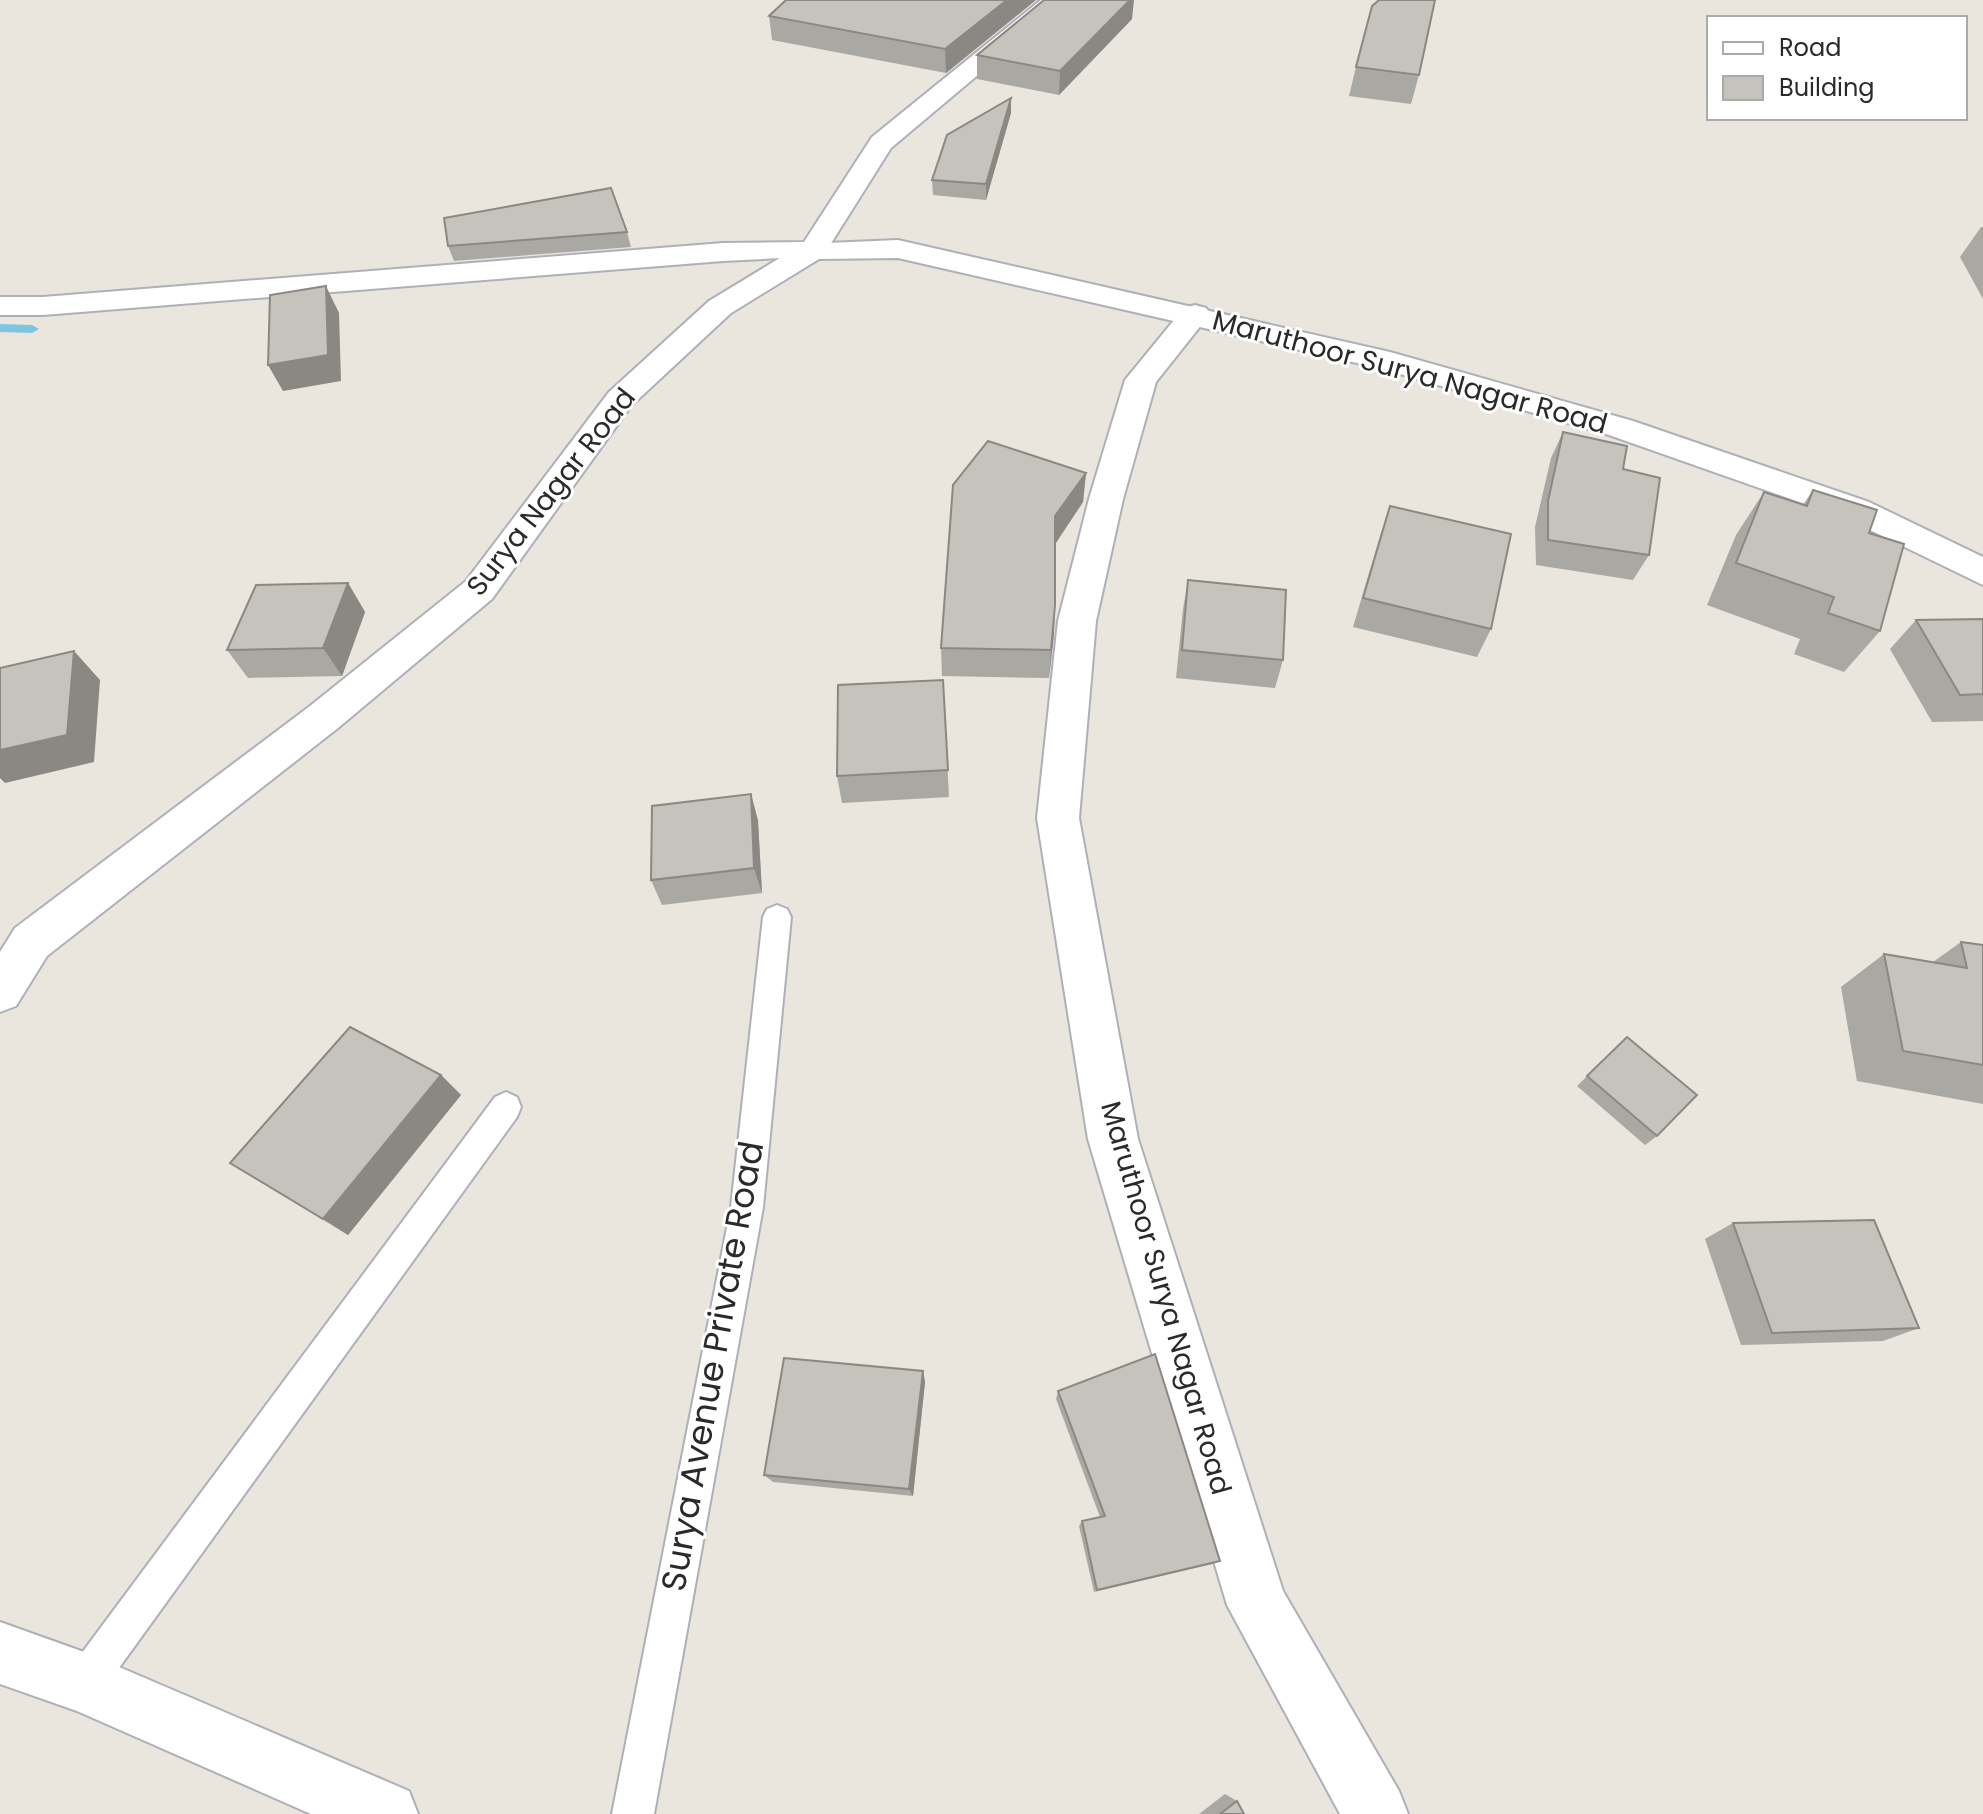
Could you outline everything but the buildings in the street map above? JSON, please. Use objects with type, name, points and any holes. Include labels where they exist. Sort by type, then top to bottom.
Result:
[{"type":"street","points":[[813,250],[881,143],[1055,0]]},
{"type":"street","points":[[0,306],[43,306],[723,252],[898,249],[1195,314]]},
{"type":"street","name":"Surya Nagar Road","points":[[0,992],[31,942],[324,717],[479,590],[620,399],[720,307],[813,250]]},
{"type":"street","name":"Maruthoor Surya Nagar Road","points":[[1376,1814],[1257,1605],[1113,1139],[1058,818],[1077,621],[1106,499],[1141,380],[1195,314],[1390,361],[1621,428],[1857,510],[1983,572]]},
{"type":"street","points":[[0,1653],[84,1683],[386,1814]]},
{"type":"lane","name":"Surya Avenue Private Road","points":[[633,1814],[747,1207],[777,917]]},
{"type":"lane","points":[[84,1683],[506,1107]]},
{"type":"waterway","points":[[0,328],[32,329]]}]
